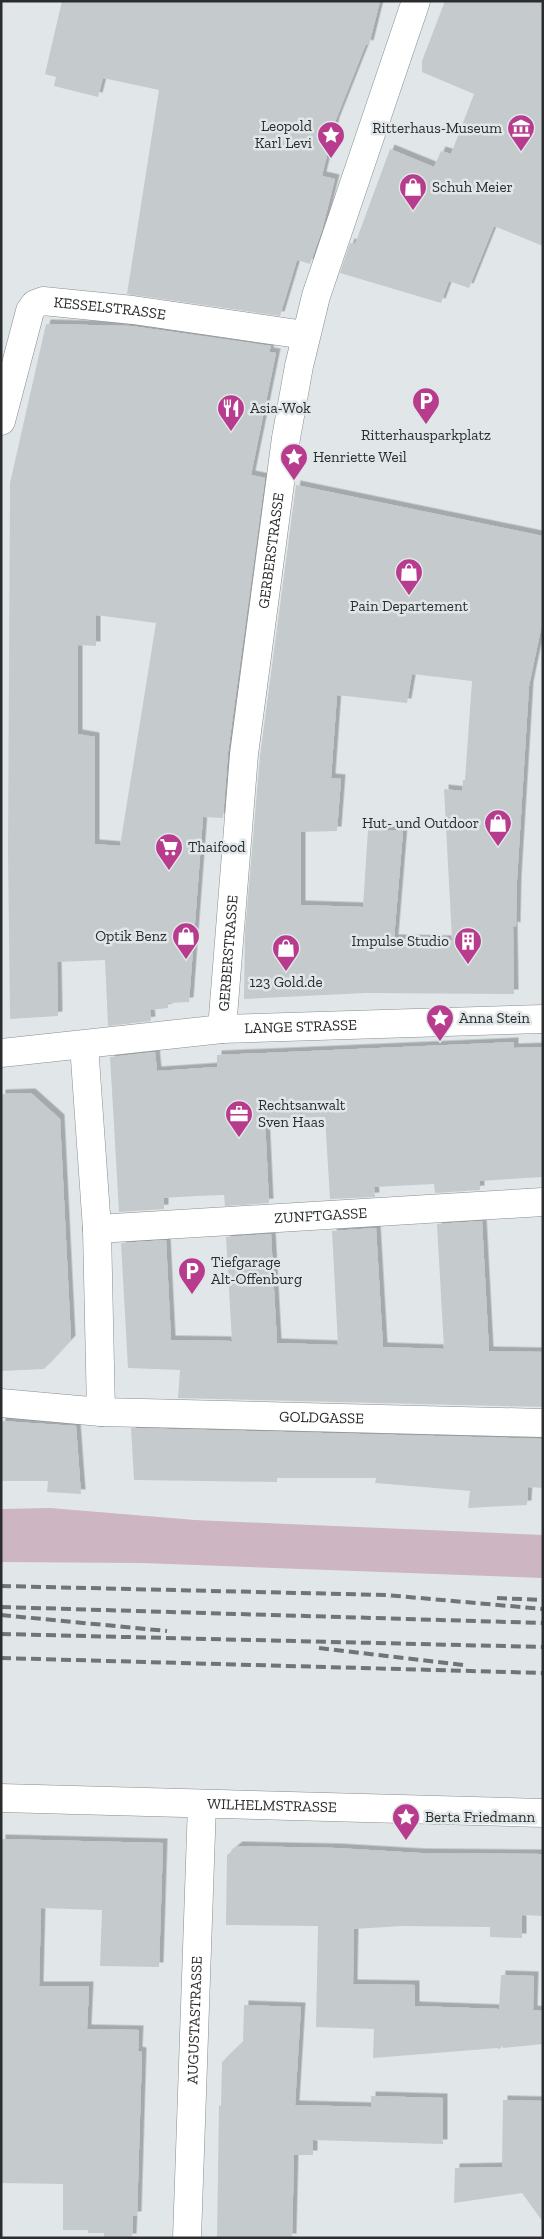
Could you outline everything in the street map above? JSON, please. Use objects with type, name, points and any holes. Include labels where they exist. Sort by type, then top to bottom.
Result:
[{"type":"street","name":"GERBERSTRASSE","points":[[222,1029],[244,754],[286,438],[305,335],[316,296],[416,1]]},
{"type":"street","name":"KESSELSTRASSE","points":[[1,421],[30,311],[35,304],[43,302],[133,310],[305,335]]},
{"type":"street","name":"LANGE STRASSE","points":[[1,1054],[222,1029],[543,1020]]},
{"type":"street","points":[[84,1045],[97,1229],[101,1412]]},
{"type":"street","name":"ZUNFTGASSE","points":[[97,1229],[543,1202]]},
{"type":"street","name":"GOLDGASSE","points":[[1,1403],[101,1412],[543,1423]]},
{"type":"street","name":"WILHELMSTRASSE","points":[[1,1798],[543,1813]]},
{"type":"street","name":"AUGUSTASTRASSE","points":[[187,2238],[202,1804]]},
{"type":"shaded area","points":[[50,1508],[195,1520],[543,1535],[543,1578],[143,1563],[1,1562],[1,1509]]},
{"type":"building","points":[[62,1],[380,1],[369,45],[366,44],[335,122],[322,176],[335,179],[322,230],[310,264],[297,260],[280,316],[127,294],[159,90],[103,78],[98,97],[54,86],[56,77],[45,74]]},
{"type":"building","points":[[445,1],[543,1],[543,246],[494,226],[469,288],[449,281],[441,303],[340,273],[350,243],[355,244],[390,149],[434,167],[441,151],[451,154],[474,94],[422,72],[422,61]]},
{"type":"building","points":[[46,324],[131,326],[271,346],[269,352],[276,353],[251,475],[265,478],[228,752],[223,818],[203,817],[189,1002],[168,1003],[168,1008],[150,1010],[151,1021],[108,1026],[105,960],[57,962],[58,1016],[10,1019],[8,851],[10,483]],"holes":[[[96,615],[156,623],[120,846],[95,844],[95,737],[78,734],[78,645],[96,646]]]},
{"type":"building","points":[[296,485],[543,536],[543,619],[529,686],[517,880],[516,927],[513,926],[514,994],[366,993],[244,999],[245,932],[260,756]],"holes":[[[412,674],[472,681],[465,780],[463,780],[462,791],[444,789],[452,940],[394,939],[403,831],[368,830],[363,907],[301,905],[301,832],[337,831],[341,779],[331,778],[337,695],[407,703]]]},
{"type":"building","points":[[514,1042],[514,1048],[543,1047],[543,1177],[480,1181],[480,1190],[435,1193],[434,1184],[374,1187],[375,1197],[330,1199],[325,1117],[265,1119],[269,1203],[225,1206],[224,1195],[196,1196],[164,1198],[164,1209],[119,1212],[110,1057],[155,1052],[157,1071],[217,1067],[217,1055]]},
{"type":"building","points":[[31,1093],[60,1119],[71,1340],[44,1369],[1,1371],[1,1094]]},
{"type":"building","points":[[482,1221],[489,1351],[543,1352],[543,1407],[178,1398],[180,1370],[128,1368],[121,1243],[166,1240],[171,1340],[232,1341],[226,1237],[271,1234],[277,1343],[338,1345],[332,1231],[376,1228],[383,1347],[444,1349],[437,1224]]},
{"type":"building","points":[[1,1421],[76,1426],[81,1494],[47,1492],[48,1481],[1,1481]]},
{"type":"building","points":[[131,1428],[543,1439],[543,1488],[528,1487],[527,1505],[468,1508],[470,1491],[375,1483],[376,1478],[277,1478],[277,1482],[134,1480]]},
{"type":"building","points":[[1,1839],[163,1843],[159,1967],[100,1966],[102,1910],[41,1908],[39,1986],[89,1986],[87,2029],[139,2030],[138,2051],[142,2052],[137,2216],[133,2216],[132,2238],[104,2238],[104,2233],[88,2233],[88,2230],[63,2230],[63,2184],[1,2183]]},
{"type":"building","points":[[238,1846],[336,1848],[420,1853],[543,1854],[543,1916],[522,1915],[522,1938],[490,1937],[490,1927],[402,1926],[354,1929],[353,1984],[415,1985],[415,2006],[499,2009],[501,1975],[534,1976],[533,2010],[543,2011],[543,2044],[503,2048],[503,2046],[498,2050],[498,2048],[373,2058],[374,2029],[316,2027],[318,1926],[226,1925],[227,1855]]},
{"type":"building","points":[[244,2005],[301,2007],[295,2105],[371,2107],[371,2096],[443,2098],[443,2144],[313,2140],[313,2155],[294,2155],[292,2238],[217,2238],[219,2105],[221,2106],[222,2062],[243,2042]]},
{"type":"building","points":[[503,2100],[543,2101],[543,2222],[522,2193],[454,2203],[455,2168],[502,2167]]},
{"type":"railway","points":[[1,1586],[386,1595],[543,1609]]},
{"type":"railway","points":[[497,1598],[543,1600]]},
{"type":"railway","points":[[1,1607],[543,1623]]},
{"type":"railway","points":[[1,1615],[167,1631]]},
{"type":"railway","points":[[1,1634],[543,1647]]},
{"type":"railway","points":[[319,1648],[463,1665]]},
{"type":"railway","points":[[1,1658],[543,1673]]},
{"type":"place","name":"Ritterhaus-Museum","points":[[521,152]]},
{"type":"place","name":"Leopold Karl Levi","points":[[331,159]]},
{"type":"place","name":"Schuh Meier","points":[[413,211]]},
{"type":"place","name":"Ritterhausparkplatz","points":[[426,425]]},
{"type":"place","name":"Asia-Wok","points":[[231,432]]},
{"type":"place","name":"Henriette Weil","points":[[294,481]]},
{"type":"place","name":"Pain Departement","points":[[409,596]]},
{"type":"place","name":"Hut- und Outdoor","points":[[498,847]]},
{"type":"place","name":"Thaifood","points":[[169,871]]},
{"type":"place","name":"Optik Benz","points":[[186,960]]},
{"type":"place","name":"Impulse Studio","points":[[468,965]]},
{"type":"place","name":"123 Gold.de","points":[[286,972]]},
{"type":"place","name":"Anna Stein","points":[[440,1042]]},
{"type":"place","name":"Rechtsanwalt Sven Haas","points":[[239,1138]]},
{"type":"place","name":"Tiefgarage Alt-Offenburg","points":[[192,1295]]},
{"type":"place","name":"Berta Friedmann","points":[[406,1841]]}]
